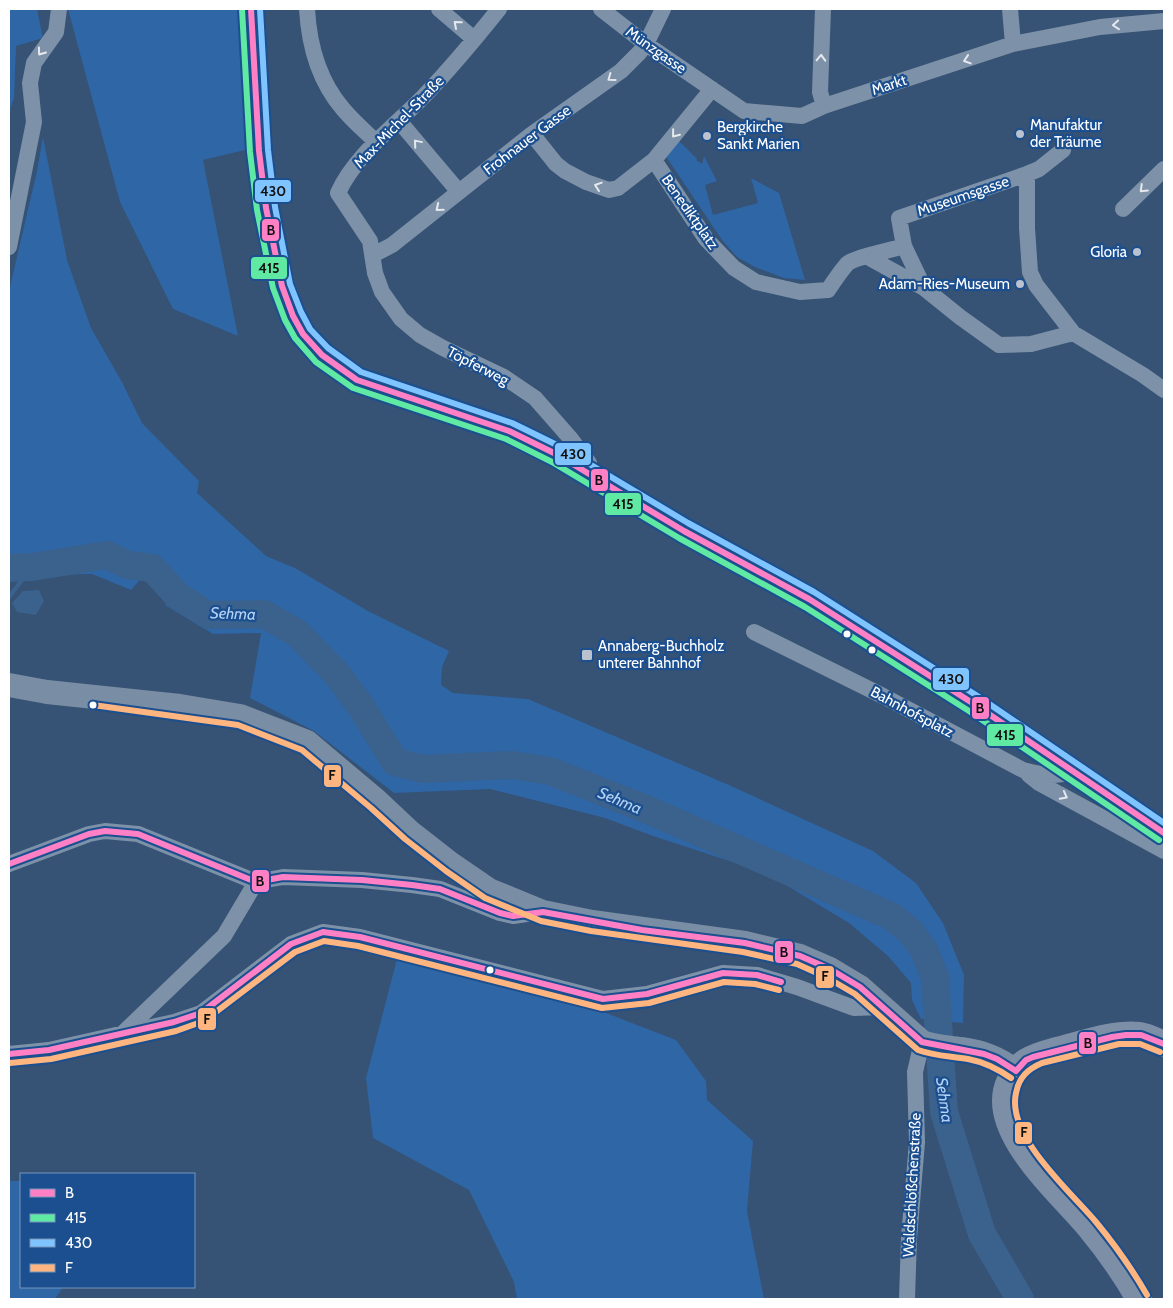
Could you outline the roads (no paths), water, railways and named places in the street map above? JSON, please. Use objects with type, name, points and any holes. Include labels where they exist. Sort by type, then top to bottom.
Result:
[{"type":"main road","points":[[251,9],[259,151],[266,208],[282,286],[293,316],[304,334],[322,355],[357,380],[509,431],[556,454],[684,530],[809,599],[974,704],[1164,833]]},
{"type":"main road","points":[[9,685],[47,692],[94,696],[240,716],[307,742],[377,801],[410,832],[450,864],[489,890],[543,912],[617,926],[745,943],[800,956],[830,968],[860,987],[927,1044],[980,1052],[998,1058],[1016,1070]]},
{"type":"main road","points":[[1139,1299],[1113,1258],[1014,1137],[1008,1125],[1004,1097],[1007,1086],[1016,1070],[1026,1060],[1033,1057],[1112,1037],[1141,1035],[1164,1044]]},
{"type":"street","points":[[9,247],[34,122],[30,83],[34,63],[56,32],[59,9]]},
{"type":"street","points":[[307,9],[313,51],[323,78],[342,109],[376,142]]},
{"type":"street","points":[[439,9],[474,39]]},
{"type":"street","name":"Max-Michel-Straße","points":[[371,248],[338,193],[344,179],[376,142],[448,72],[499,9]]},
{"type":"street","name":"Münzgasse","points":[[601,9],[646,44],[744,111],[802,116],[824,106]]},
{"type":"street","name":"Frohnauer Gasse","points":[[371,248],[392,245],[532,134],[621,71],[646,44],[663,9]]},
{"type":"street","points":[[823,9],[820,92],[824,106]]},
{"type":"street","points":[[1010,9],[1013,44]]},
{"type":"street","name":"Markt","points":[[824,106],[1013,44],[1100,26],[1164,21]]},
{"type":"street","points":[[532,134],[556,164],[565,171],[586,182],[608,190],[618,188],[654,160],[712,89]]},
{"type":"street","points":[[398,121],[459,192]]},
{"type":"street","name":"Museumsgasse","points":[[904,246],[899,218],[1027,174],[1039,169],[1063,150]]},
{"type":"street","name":"Benediktplatz","points":[[654,160],[706,239],[734,268],[756,282],[781,286],[800,292],[828,290],[849,263],[866,256],[904,246]]},
{"type":"street","points":[[1123,210],[1164,168]]},
{"type":"street","points":[[1027,174],[1027,228],[1030,272],[1036,285],[1073,333],[1144,375],[1164,390]]},
{"type":"street","points":[[904,246],[924,288]]},
{"type":"street","name":"Töpferweg","points":[[371,248],[375,273],[382,292],[401,319],[420,335],[504,377],[535,398],[589,462],[590,474]]},
{"type":"street","points":[[866,256],[924,288],[999,345],[1031,344],[1073,333]]},
{"type":"street","name":"Bahnhofsplatz","points":[[754,632],[883,696],[1023,770],[1043,776],[1060,776],[1073,771]]},
{"type":"street","points":[[1023,770],[1039,783],[1164,850]]},
{"type":"street","points":[[9,864],[89,834],[105,831],[138,834],[256,882],[283,877],[362,880],[412,885],[440,889],[500,913],[513,916],[543,912]]},
{"type":"street","points":[[122,1034],[224,936],[256,882]]},
{"type":"street","points":[[9,1054],[49,1050],[174,1022],[202,1013],[292,944],[323,932],[360,937],[603,999],[647,994],[723,973],[757,975],[798,987],[854,1008],[883,1008]]},
{"type":"street","name":"Waldschlößchenstraße","points":[[907,1299],[909,1238],[917,1142],[915,1072],[927,1044]]},
{"type":"waterway","name":"Sehma","points":[[9,568],[32,567],[107,555],[128,565],[152,568],[178,596],[208,615],[264,614],[297,633],[336,673],[360,705],[395,762],[423,769],[512,765],[550,771],[648,810],[891,916],[910,931],[924,950],[935,977],[944,1112],[982,1234],[1020,1299]]},
{"type":"waterway","points":[[9,597],[32,567]]},
{"type":"place","name":"Manufaktur der Träume","points":[[1020,134]]},
{"type":"place","name":"Bergkirche Sankt Marien","points":[[707,136]]},
{"type":"place","name":"Gloria","points":[[1137,252]]},
{"type":"place","name":"Adam-Ries-Museum","points":[[1020,284]]},
{"type":"place","name":"Annaberg-Buchholz unterer Bahnhof","points":[[587,655]]}]
